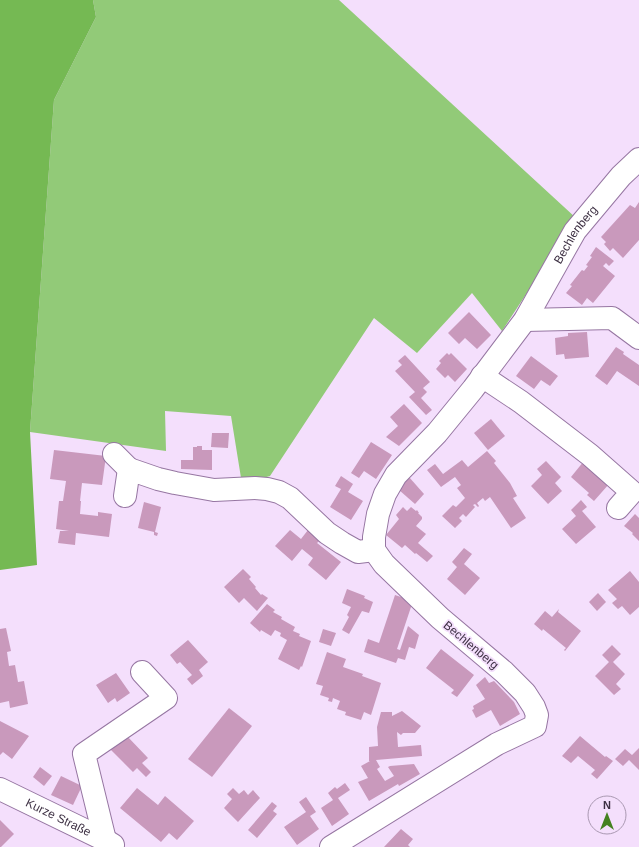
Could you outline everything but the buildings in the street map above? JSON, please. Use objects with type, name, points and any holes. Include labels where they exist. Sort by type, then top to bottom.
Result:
[{"type":"street","name":"Bechlenberg","points":[[331,847],[497,744],[535,726],[537,715],[526,693],[504,672],[440,618],[384,564],[374,550],[374,537],[378,514],[385,494],[396,475],[437,433],[525,320],[575,231],[621,176],[639,160]]},
{"type":"street","points":[[525,320],[612,318],[639,338]]},
{"type":"street","points":[[482,376],[521,402],[632,492],[618,508]]},
{"type":"street","points":[[122,462],[158,479],[175,483],[214,490],[255,488],[279,492],[290,498],[327,533],[342,543],[358,552],[374,550]]},
{"type":"street","points":[[110,843],[84,754],[166,698],[142,672]]},
{"type":"street","name":"Kurze Straße","points":[[0,789],[110,843]]},
{"type":"green space","points":[[0,0],[93,0],[96,17],[54,100],[30,432],[37,565],[0,570]]},
{"type":"green space","points":[[93,0],[339,0],[576,218],[502,331],[472,293],[417,353],[374,318],[270,476],[242,484],[231,416],[165,411],[166,451],[30,432],[54,100],[96,17]]}]
